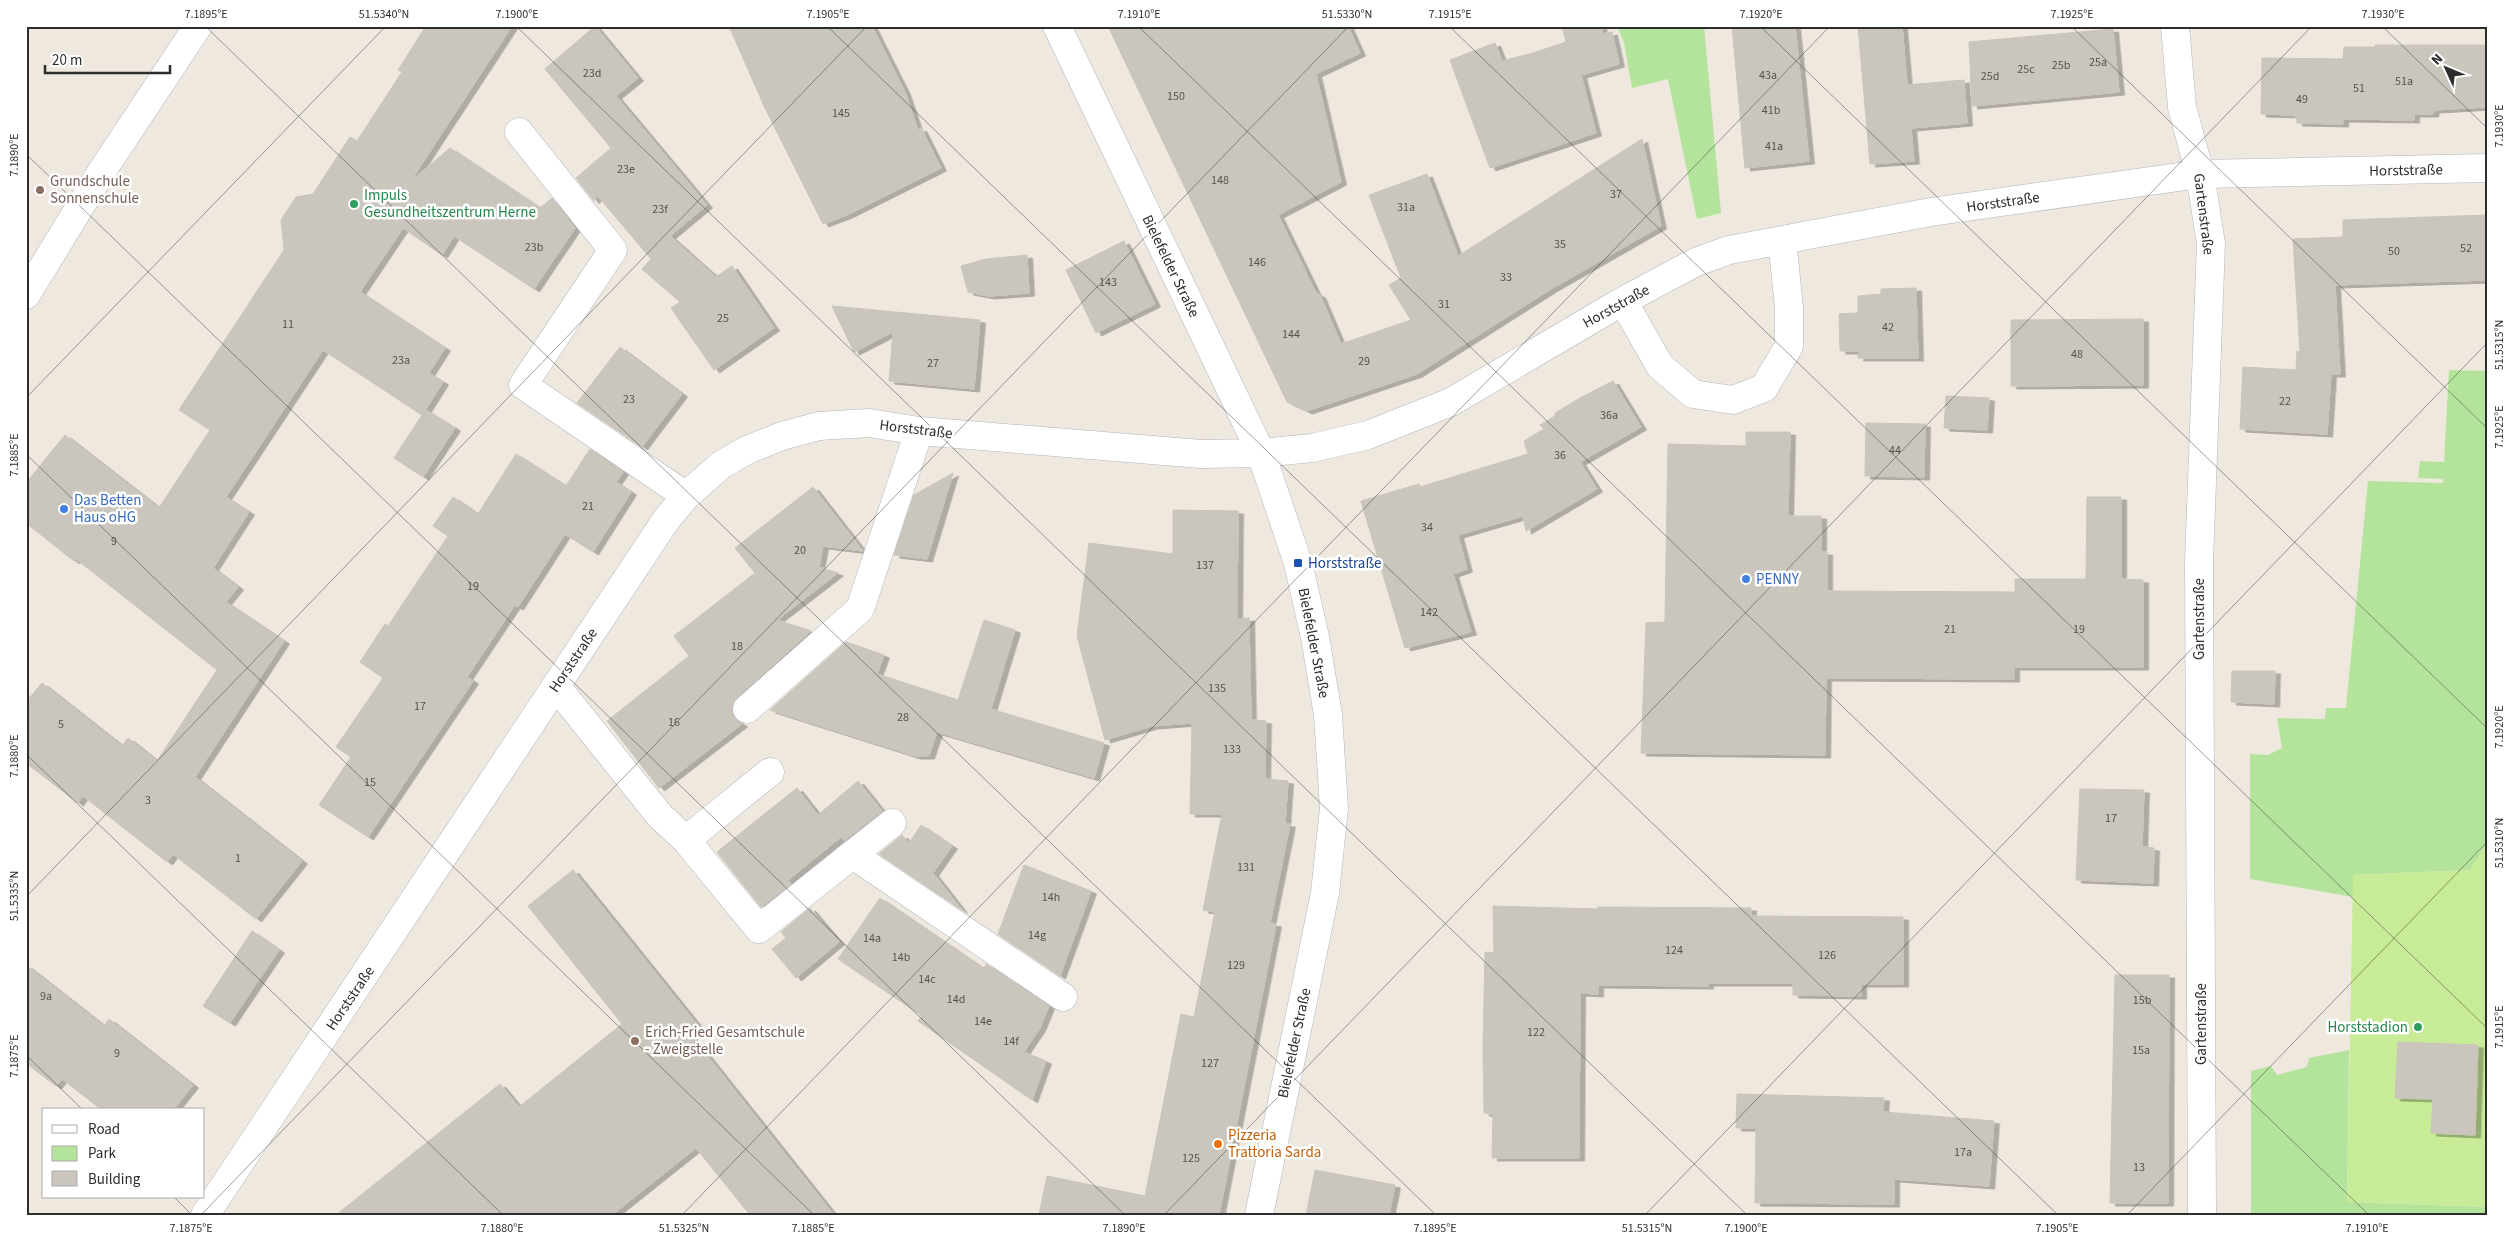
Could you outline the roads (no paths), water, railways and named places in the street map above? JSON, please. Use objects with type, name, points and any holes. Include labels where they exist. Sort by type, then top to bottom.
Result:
[{"type":"street","points":[[26,295],[100,174],[198,26]]},
{"type":"street","name":"Bielefelder Straße","points":[[1057,26],[1261,453],[1298,563],[1315,637],[1328,715],[1334,808],[1325,893],[1259,1215]]},
{"type":"street","name":"Gartenstraße","points":[[2175,26],[2182,106],[2200,174],[2211,244],[2199,561],[2202,1215]]},
{"type":"street","points":[[519,132],[613,250],[523,385],[686,496]]},
{"type":"street","name":"Horststraße","points":[[206,1215],[666,520],[686,496],[722,465],[747,450],[782,436],[819,426],[869,423],[919,431],[1201,454],[1261,453],[1312,448],[1368,435],[1451,402],[1623,300],[1696,262],[1729,250],[1931,212],[2200,174],[2487,168]]},
{"type":"street","points":[[1623,300],[1660,366],[1692,394],[1733,400],[1741,397],[1764,388],[1789,346],[1789,307],[1782,240]]},
{"type":"street","points":[[747,709],[860,609],[919,431]]},
{"type":"street","points":[[556,686],[660,816],[686,840],[759,929],[892,823]]},
{"type":"street","points":[[686,840],[770,772]]},
{"type":"street","points":[[853,855],[1063,997]]},
{"type":"place","name":"Grundschule Sonnenschule","points":[[40,190]]},
{"type":"place","name":"Impuls Gesundheitszentrum Herne","points":[[354,204]]},
{"type":"place","name":"Das Betten Haus oHG","points":[[64,509]]},
{"type":"place","name":"Horststraße","points":[[1298,563]]},
{"type":"place","name":"PENNY","points":[[1746,579]]},
{"type":"place","name":"Horststadion","points":[[2418,1027]]},
{"type":"place","name":"Erich-Fried Gesamtschule - Zweigstelle","points":[[635,1041]]},
{"type":"place","name":"Pizzeria Trattoria Sarda","points":[[1218,1144]]}]
